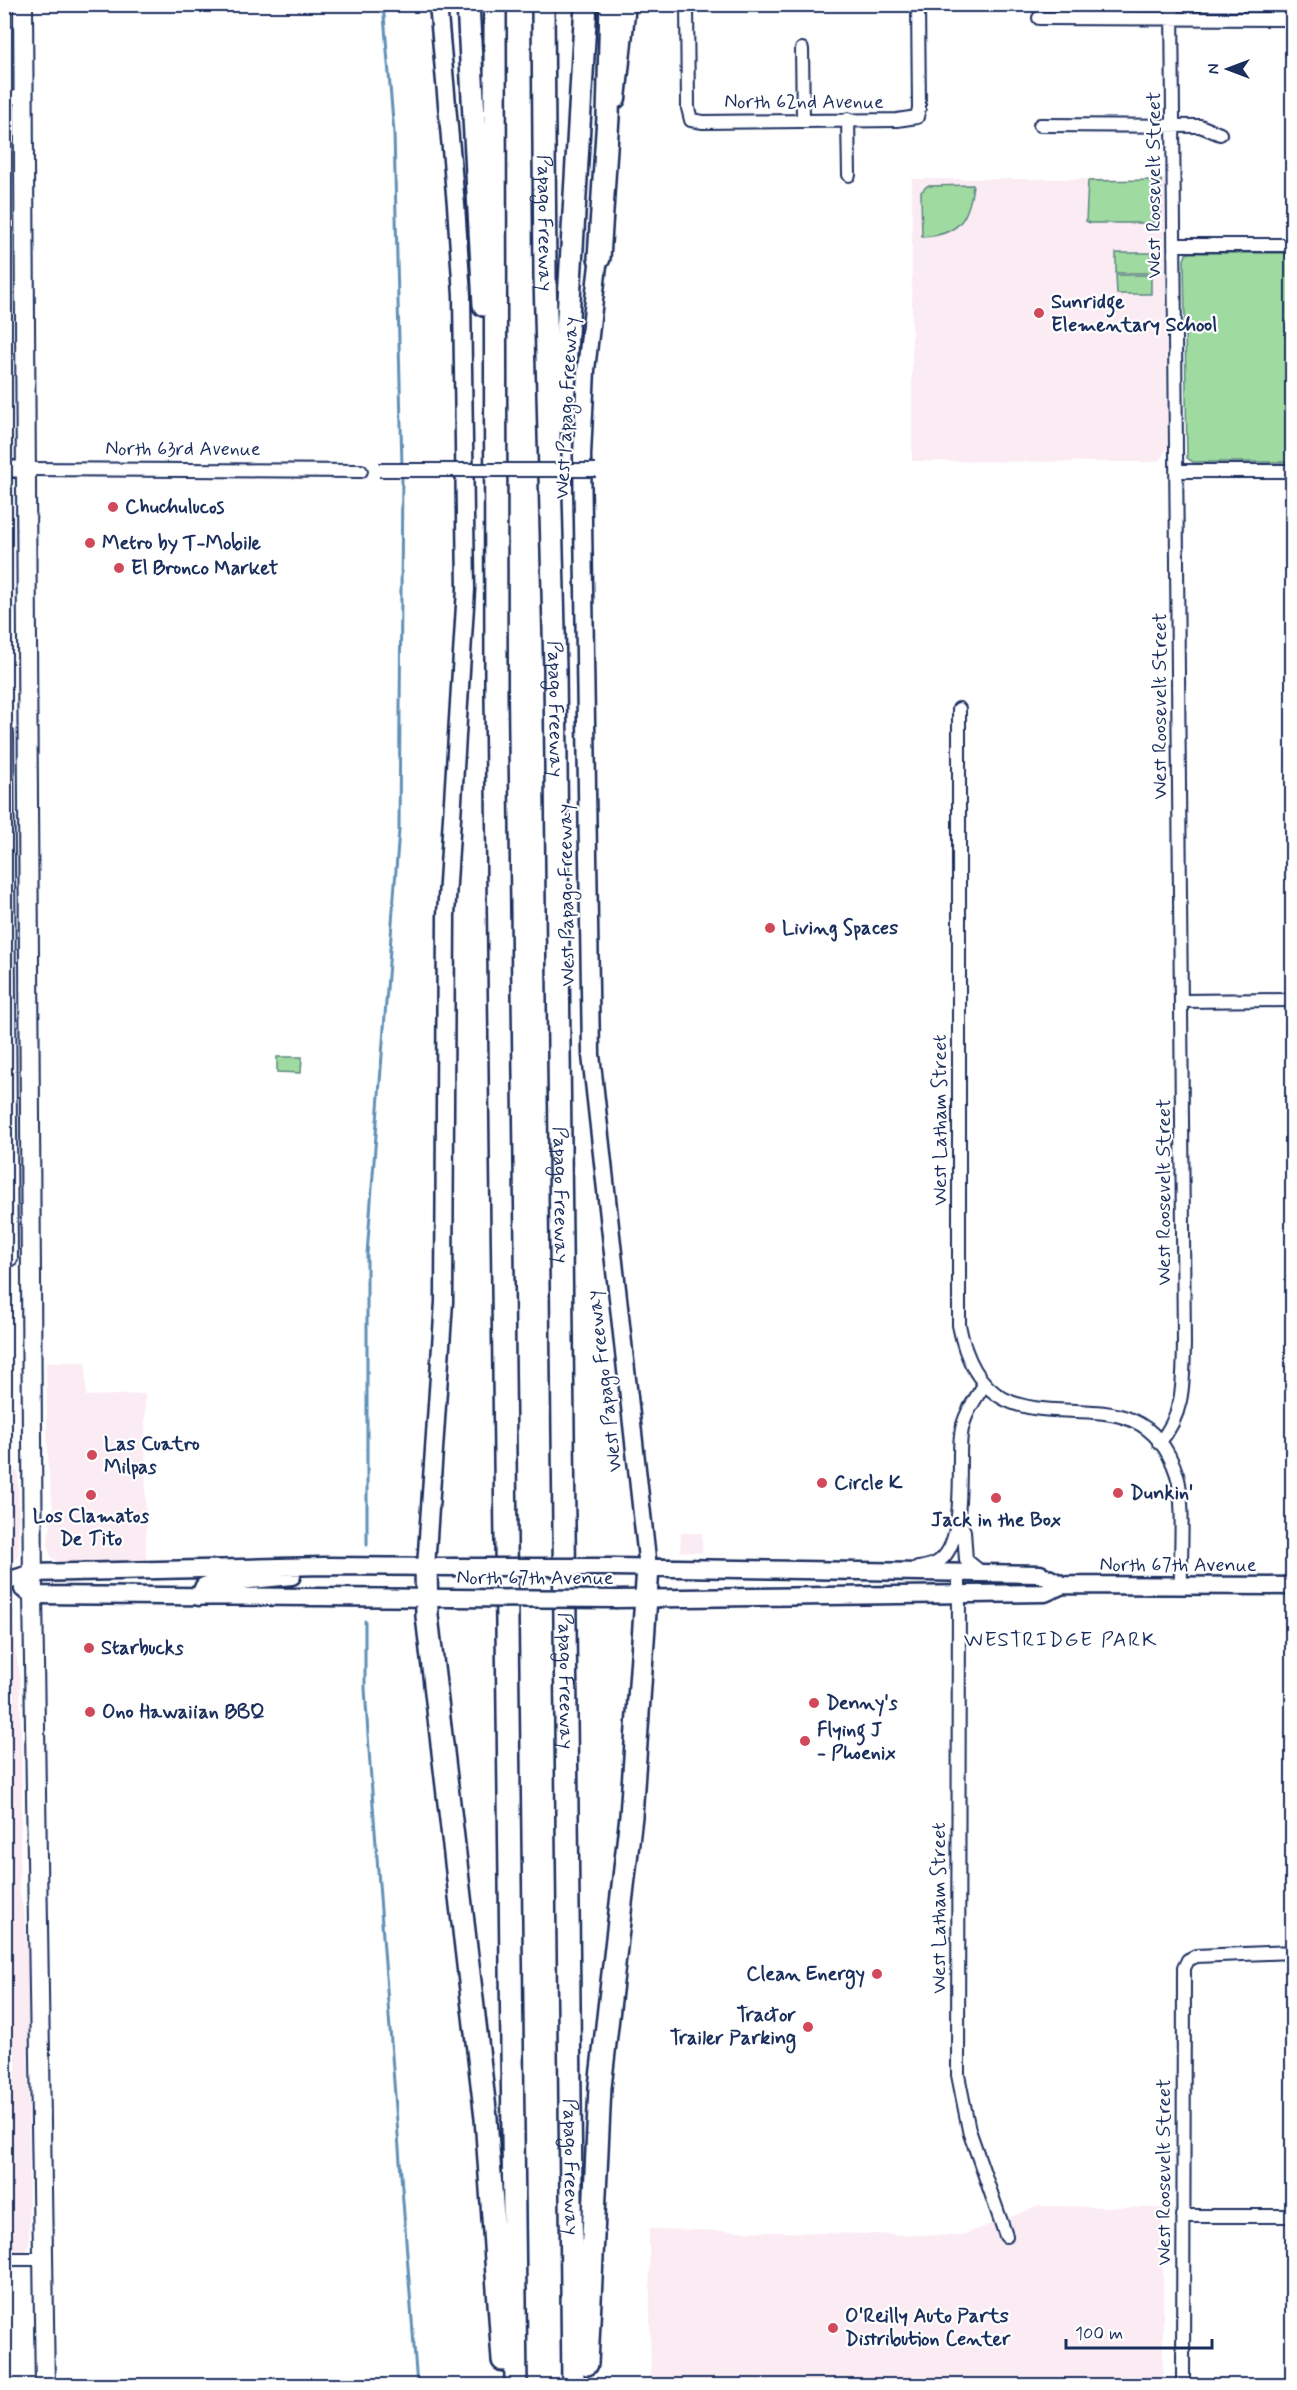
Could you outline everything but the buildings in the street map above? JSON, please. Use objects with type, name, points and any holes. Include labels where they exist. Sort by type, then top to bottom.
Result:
[{"type":"highway","points":[[468,4],[483,302],[497,364]]},
{"type":"highway","points":[[495,4],[496,695],[516,2385]]},
{"type":"highway","name":"Papago Freeway","points":[[543,4],[545,276],[554,570],[573,2385]]},
{"type":"highway","points":[[554,570],[586,4]]},
{"type":"highway","points":[[598,258],[608,117],[612,4]]},
{"type":"highway","points":[[426,1558],[426,1598],[486,2118],[506,2385]]},
{"type":"highway","points":[[587,2385],[588,2294],[600,2087],[631,1816],[648,1599],[648,1568]]},
{"type":"main road","points":[[23,4],[33,1211],[33,1595],[45,2385]]},
{"type":"main road","points":[[426,1558],[444,1302],[446,915],[465,589],[462,295],[438,4]]},
{"type":"main road","name":"West Papago Freeway","points":[[627,4],[586,370],[582,455],[591,1055],[648,1568]]},
{"type":"main road","name":"North 67th Avenue","points":[[7,1582],[33,1573],[385,1566],[426,1558],[453,1567],[615,1567],[1040,1574],[1063,1585]]},
{"type":"main road","points":[[199,1597],[204,1586],[210,1584],[285,1578],[324,1566]]},
{"type":"main road","name":"North 67th Avenue","points":[[7,1582],[33,1595],[617,1599],[1045,1593],[1063,1585],[1293,1586]]},
{"type":"street","name":"North 62nd Avenue","points":[[687,4],[688,108],[691,120],[897,120],[917,117],[919,108],[918,4]]},
{"type":"street","name":"West Roosevelt Street","points":[[1156,1440],[1176,1422],[1183,1375],[1184,1343],[1178,471],[1174,457],[1172,4]]},
{"type":"street","points":[[1039,18],[1293,19]]},
{"type":"street","points":[[802,49],[803,120]]},
{"type":"street","points":[[4,98],[24,97]]},
{"type":"street","points":[[848,119],[849,175]]},
{"type":"street","points":[[1040,125],[1200,126],[1220,134]]},
{"type":"street","points":[[1174,245],[1293,245]]},
{"type":"street","name":"North 63rd Avenue","points":[[4,469],[361,471]]},
{"type":"street","points":[[379,470],[596,470]]},
{"type":"street","points":[[1178,471],[1293,471]]},
{"type":"street","name":"West Latham Street","points":[[959,709],[959,1325],[966,1353],[984,1385]]},
{"type":"street","points":[[6,733],[8,1210],[11,1258]]},
{"type":"street","points":[[1182,1000],[1293,1000]]},
{"type":"street","points":[[7,1058],[32,1058]]},
{"type":"street","points":[[8,1210],[33,1211]]},
{"type":"street","points":[[893,1572],[937,1563],[948,1549],[958,1519],[961,1435],[969,1408],[984,1385],[1010,1402],[1033,1409],[1116,1413],[1138,1423],[1156,1440],[1171,1461],[1179,1490],[1181,1585]]},
{"type":"street","points":[[958,1519],[964,1531],[966,1560],[982,1573]]},
{"type":"street","name":"West Latham Street","points":[[959,1573],[958,2075],[969,2130],[1006,2236]]},
{"type":"street","name":"West Roosevelt Street","points":[[1183,2385],[1183,1973],[1188,1960],[1201,1955],[1276,1955],[1293,1952]]},
{"type":"street","points":[[1183,2216],[1293,2216]]},
{"type":"street","points":[[4,2259],[44,2259]]},
{"type":"shaded area","name":"Sunridge Elementary School","points":[[912,179],[1165,179],[1167,447],[1161,459],[1154,462],[912,461]]},
{"type":"shaded area","points":[[46,1362],[86,1362],[86,1396],[145,1394],[146,1562],[60,1563],[51,1557],[48,1544],[53,1508],[48,1465]]},
{"type":"shaded area","points":[[5,1471],[18,1471],[19,1551],[17,1558],[6,1563]]},
{"type":"shaded area","points":[[681,1533],[702,1533],[702,1553],[680,1551]]},
{"type":"shaded area","points":[[5,1602],[14,1612],[15,1648],[20,1677],[22,1788],[19,1887],[25,1919],[28,1968],[29,2246],[23,2252],[4,2252]]},
{"type":"shaded area","points":[[1039,2206],[1163,2208],[1163,2385],[651,2385],[649,2229],[960,2236]]},
{"type":"green space","points":[[1161,180],[1161,215],[1154,215],[1153,223],[1090,223],[1086,221],[1088,181]]},
{"type":"green space","points":[[973,185],[968,208],[960,223],[945,233],[922,237],[921,192],[927,186]]},
{"type":"green space","points":[[1116,253],[1152,253],[1152,273],[1116,273]]},
{"type":"green space","points":[[1292,253],[1292,462],[1193,462],[1187,458],[1184,260],[1186,254]]},
{"type":"green space","points":[[1116,275],[1151,275],[1151,294],[1117,294]]},
{"type":"green space","points":[[277,1057],[302,1057],[301,1073],[277,1072]]},
{"type":"waterway","points":[[383,4],[394,133],[402,467]]},
{"type":"waterway","points":[[367,1545],[367,1254],[399,830],[402,474]]},
{"type":"waterway","points":[[365,1621],[365,1688],[370,1765],[417,2386]]},
{"type":"place","name":"Sunridge Elementary School","points":[[1039,313]]},
{"type":"place","name":"Chuchulucos","points":[[113,507]]},
{"type":"place","name":"Metro by T-Mobile","points":[[90,543]]},
{"type":"place","name":"El Bronco Market","points":[[119,568]]},
{"type":"place","name":"Living Spaces","points":[[770,928]]},
{"type":"place","name":"Las Cuatro Milpas","points":[[92,1455]]},
{"type":"place","name":"Circle K","points":[[822,1483]]},
{"type":"place","name":"Dunkin'","points":[[1118,1493]]},
{"type":"place","name":"Los Clamatos De Tito","points":[[91,1495]]},
{"type":"place","name":"Jack in the Box","points":[[996,1498]]},
{"type":"place","name":"Starbucks","points":[[89,1648]]},
{"type":"place","name":"Denny's","points":[[814,1703]]},
{"type":"place","name":"Ono Hawaiian BBQ","points":[[90,1712]]},
{"type":"place","name":"Flying J - Phoenix","points":[[805,1741]]},
{"type":"place","name":"Clean Energy","points":[[877,1974]]},
{"type":"place","name":"Tractor Trailer Parking","points":[[808,2027]]},
{"type":"place","name":"O'Reilly Auto Parts Distribution Center","points":[[833,2328]]},
{"type":"district","name":"WESTRIDGE PARK","points":[[1061,1640]]}]
